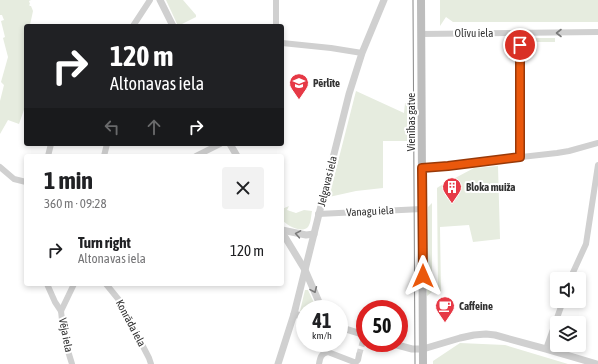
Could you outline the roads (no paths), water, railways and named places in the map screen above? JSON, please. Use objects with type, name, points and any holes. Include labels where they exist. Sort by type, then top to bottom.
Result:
[{"type":"main road","name":"Vienības gatve","points":[[421,0],[423,364]]},
{"type":"street","points":[[133,24],[150,0]]},
{"type":"street","points":[[160,0],[172,24]]},
{"type":"street","points":[[276,0],[276,24]]},
{"type":"street","name":"Jelgavas iela","points":[[278,364],[294,314],[294,309],[349,94],[362,53],[384,0]]},
{"type":"street","name":"Olīvu iela","points":[[421,34],[598,32]]},
{"type":"street","points":[[520,33],[520,157]]},
{"type":"street","points":[[284,43],[362,53]]},
{"type":"street","points":[[422,168],[443,167],[569,151],[598,143]]},
{"type":"street","points":[[200,154],[216,146]]},
{"type":"street","points":[[573,272],[586,244],[598,165]]},
{"type":"street","points":[[0,166],[14,179],[24,182]]},
{"type":"street","name":"Vanagu iela","points":[[318,214],[422,209]]},
{"type":"street","points":[[284,231],[306,235],[314,234]]},
{"type":"street","points":[[284,234],[305,270],[318,300]]},
{"type":"street","points":[[48,286],[55,302],[62,311]]},
{"type":"street","name":"Vēja iela","points":[[72,364],[62,320],[62,311],[73,286]]},
{"type":"street","name":"Konrāda iela","points":[[108,286],[119,300],[151,364]]},
{"type":"street","points":[[546,349],[561,308]]},
{"type":"street","points":[[408,348],[423,349],[460,338],[486,334],[501,336],[597,364]]},
{"type":"street","points":[[319,364],[321,356],[328,352],[356,362],[359,354]]},
{"type":"tram line","points":[[413,0],[415,364]]},
{"type":"place","name":"Pērlīte","points":[[299,100]]},
{"type":"place","name":"Bloka muiža","points":[[452,204]]},
{"type":"place","name":"Caffeine","points":[[445,323]]}]
